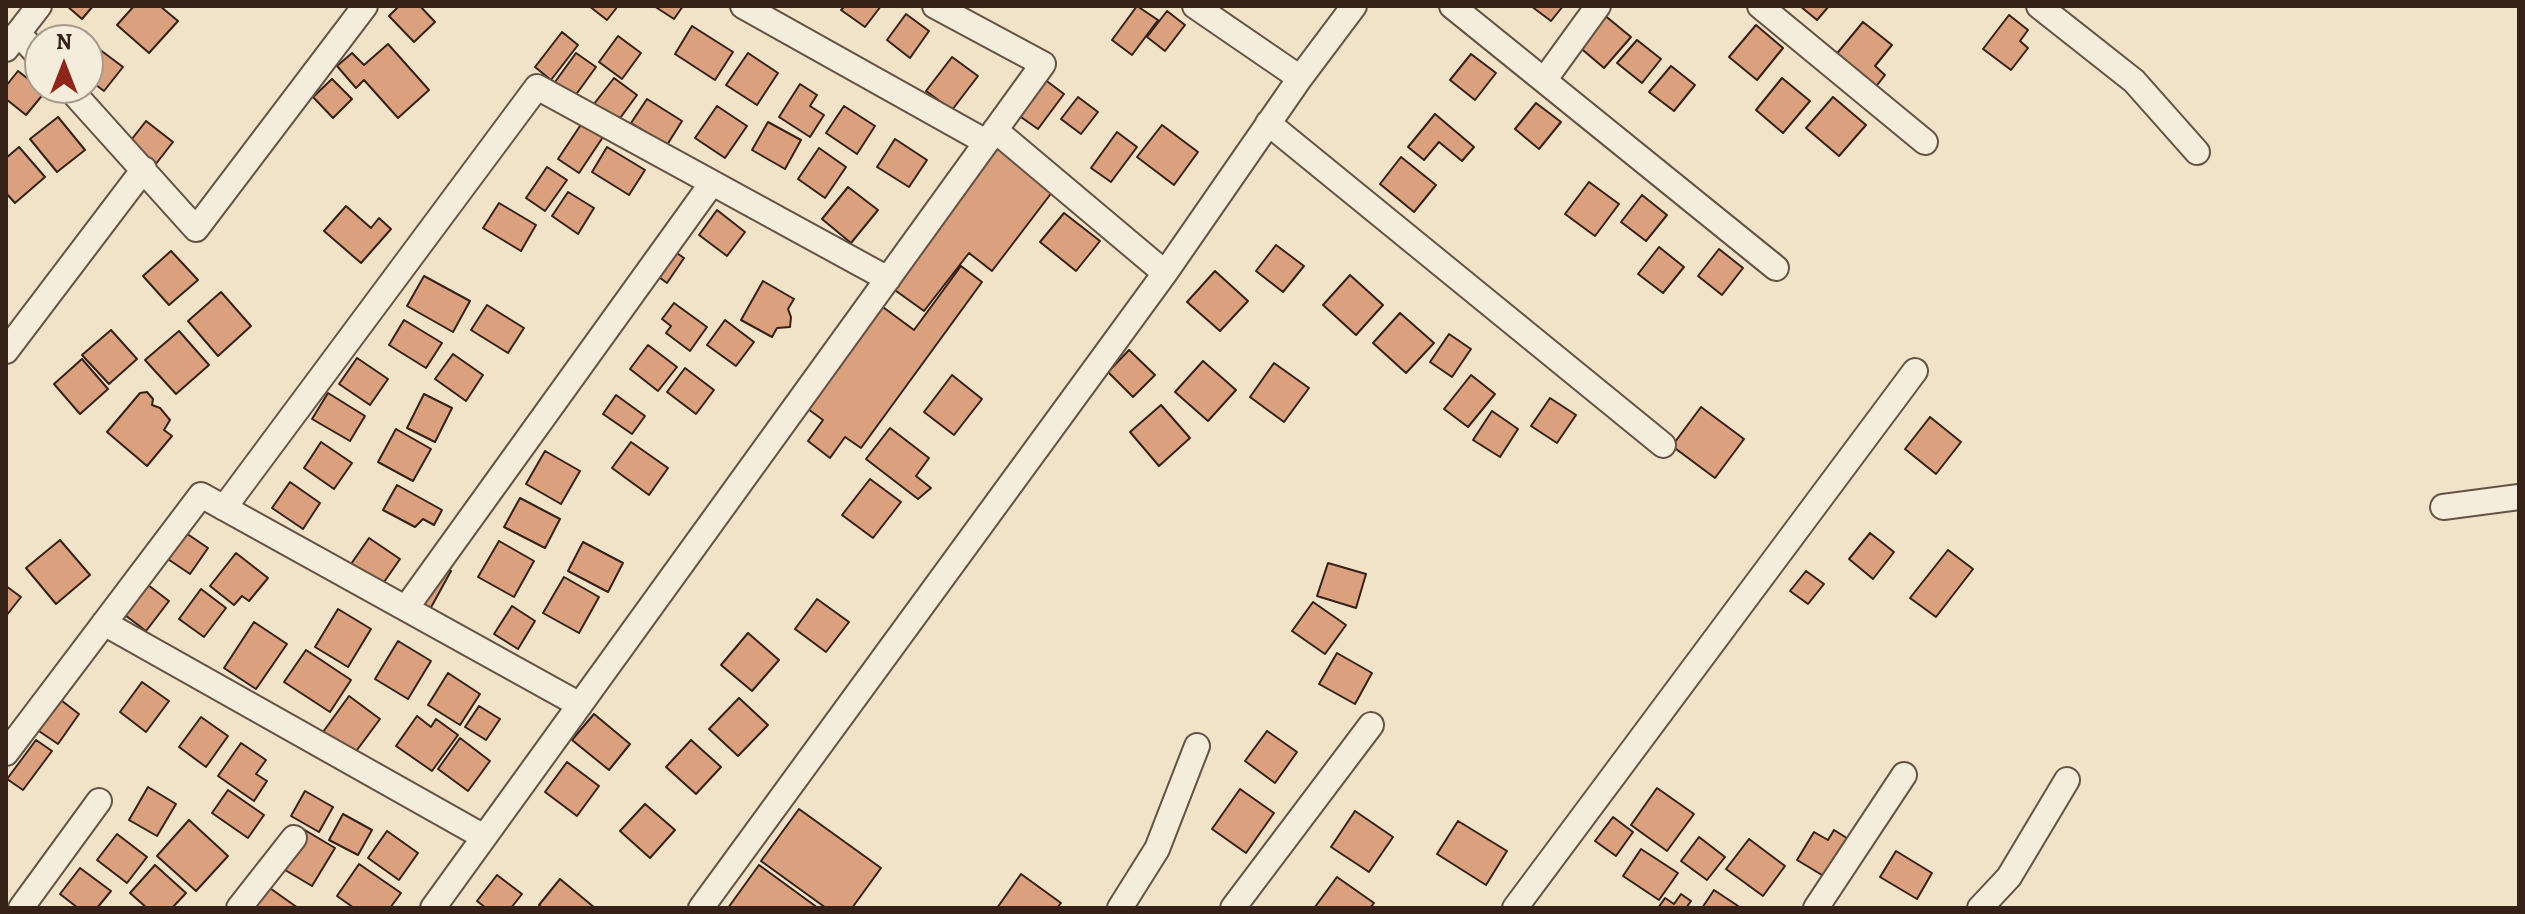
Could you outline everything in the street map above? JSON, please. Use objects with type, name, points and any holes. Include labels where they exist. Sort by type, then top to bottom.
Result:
[{"type":"street","points":[[12,41],[39,6]]},
{"type":"street","points":[[84,104],[196,229],[365,6]]},
{"type":"street","points":[[743,6],[991,136],[1165,273]]},
{"type":"street","points":[[433,908],[1043,64],[963,12],[935,6]]},
{"type":"street","points":[[1195,6],[1300,78]]},
{"type":"street","points":[[701,908],[1165,273],[1268,123],[1354,6]]},
{"type":"street","points":[[1452,6],[1776,268]]},
{"type":"street","points":[[1545,79],[1598,6]]},
{"type":"street","points":[[1760,6],[1925,142]]},
{"type":"street","points":[[2039,6],[2134,81],[2197,152]]},
{"type":"street","points":[[224,508],[537,87],[888,279]]},
{"type":"street","points":[[1268,123],[1663,445]]},
{"type":"street","points":[[6,351],[144,169]]},
{"type":"street","points":[[406,608],[712,183]]},
{"type":"street","points":[[1515,908],[1915,371]]},
{"type":"street","points":[[6,753],[201,495],[580,705]]},
{"type":"street","points":[[2443,507],[2519,497]]},
{"type":"street","points":[[104,623],[484,837]]},
{"type":"street","points":[[1233,908],[1371,725]]},
{"type":"street","points":[[1120,908],[1157,849],[1197,746]]},
{"type":"street","points":[[1816,908],[1904,775]]},
{"type":"street","points":[[1980,908],[2009,877],[2067,780]]},
{"type":"street","points":[[21,908],[99,801]]},
{"type":"street","points":[[239,908],[294,838]]},
{"type":"building","points":[[67,6],[93,6],[82,19]]},
{"type":"building","points":[[134,6],[160,6],[178,21],[149,53],[117,25]]},
{"type":"building","points":[[399,6],[420,6],[435,22],[414,42],[389,16]]},
{"type":"building","points":[[589,6],[618,6],[607,20]]},
{"type":"building","points":[[654,6],[683,6],[674,19]]},
{"type":"building","points":[[845,6],[881,6],[865,27],[841,10]]},
{"type":"building","points":[[1137,6],[1158,20],[1132,55],[1112,40]]},
{"type":"building","points":[[1531,6],[1563,6],[1551,21]]},
{"type":"building","points":[[1800,6],[1829,6],[1817,20]]},
{"type":"building","points":[[1167,11],[1185,25],[1165,51],[1147,37]]},
{"type":"building","points":[[906,14],[929,31],[910,58],[887,40]]},
{"type":"building","points":[[1603,14],[1631,37],[1604,68],[1577,45]]},
{"type":"building","points":[[2009,15],[2028,30],[2020,41],[2028,48],[2011,70],[1983,49]]},
{"type":"building","points":[[1863,22],[1892,45],[1875,66],[1885,75],[1874,89],[1834,57]]},
{"type":"building","points":[[1756,25],[1783,48],[1757,80],[1729,57]]},
{"type":"building","points":[[692,26],[733,52],[715,80],[675,54]]},
{"type":"building","points":[[562,32],[578,45],[551,80],[535,67]]},
{"type":"building","points":[[618,36],[641,53],[622,79],[599,62]]},
{"type":"building","points":[[1637,40],[1661,59],[1642,83],[1617,63]]},
{"type":"building","points":[[388,44],[429,90],[398,118],[364,80],[356,88],[337,66],[352,53],[364,65]]},
{"type":"building","points":[[104,53],[123,67],[104,91]]},
{"type":"building","points":[[576,53],[596,67],[575,96],[555,82]]},
{"type":"building","points":[[748,53],[778,73],[757,105],[726,85]]},
{"type":"building","points":[[1471,54],[1496,73],[1475,100],[1450,80]]},
{"type":"building","points":[[952,57],[978,76],[952,110],[926,91]]},
{"type":"building","points":[[1671,66],[1695,85],[1674,111],[1649,92]]},
{"type":"building","points":[[18,71],[24,76],[24,104],[35,104],[26,115],[6,99],[6,86]]},
{"type":"building","points":[[614,78],[637,95],[618,121],[594,104]]},
{"type":"building","points":[[1782,78],[1810,101],[1783,133],[1756,110]]},
{"type":"building","points":[[332,79],[352,99],[333,118],[313,97]]},
{"type":"building","points":[[1044,79],[1064,94],[1038,129],[1018,115]]},
{"type":"building","points":[[800,84],[817,95],[810,106],[824,115],[810,137],[779,117]]},
{"type":"building","points":[[1078,97],[1098,112],[1081,134],[1061,119]]},
{"type":"building","points":[[1833,97],[1866,125],[1839,156],[1806,128]]},
{"type":"building","points":[[647,99],[682,121],[667,145],[631,123]]},
{"type":"building","points":[[1536,103],[1561,122],[1539,149],[1515,129]]},
{"type":"building","points":[[717,106],[747,126],[725,158],[695,138]]},
{"type":"building","points":[[844,106],[875,126],[857,154],[826,133]]},
{"type":"building","points":[[1435,114],[1474,147],[1462,161],[1439,142],[1424,160],[1408,147]]},
{"type":"building","points":[[58,117],[85,150],[57,172],[30,139]]},
{"type":"building","points":[[146,121],[173,142],[155,165],[128,144]]},
{"type":"building","points":[[768,122],[801,140],[785,169],[752,150]]},
{"type":"building","points":[[582,123],[603,137],[579,173],[558,159]]},
{"type":"building","points":[[1162,125],[1198,152],[1174,185],[1137,157]]},
{"type":"building","points":[[1117,132],[1137,147],[1111,182],[1091,168]]},
{"type":"building","points":[[895,139],[927,160],[909,187],[877,167]]},
{"type":"building","points":[[994,140],[1056,187],[992,271],[969,253],[924,311],[885,283]]},
{"type":"building","points":[[19,147],[45,177],[15,203],[6,193],[6,158]]},
{"type":"building","points":[[607,147],[645,170],[629,195],[592,172]]},
{"type":"building","points":[[819,148],[846,167],[825,198],[798,179]]},
{"type":"building","points":[[1401,157],[1436,185],[1414,212],[1380,184]]},
{"type":"building","points":[[547,167],[567,180],[545,211],[526,198]]},
{"type":"building","points":[[1589,182],[1619,204],[1595,236],[1565,214]]},
{"type":"building","points":[[848,187],[878,210],[851,243],[822,219]]},
{"type":"building","points":[[568,192],[594,208],[578,234],[552,216]]},
{"type":"building","points":[[1642,195],[1667,215],[1646,241],[1621,222]]},
{"type":"building","points":[[499,203],[536,225],[521,251],[483,228]]},
{"type":"building","points":[[346,206],[371,228],[379,218],[391,229],[361,263],[324,231]]},
{"type":"building","points":[[717,210],[745,232],[727,256],[699,235]]},
{"type":"building","points":[[1064,213],[1100,241],[1076,271],[1040,242]]},
{"type":"building","points":[[665,245],[684,258],[667,283],[648,269]]},
{"type":"building","points":[[1276,245],[1304,266],[1283,292],[1256,271]]},
{"type":"building","points":[[1659,247],[1684,267],[1663,293],[1638,274]]},
{"type":"building","points":[[1719,249],[1743,268],[1722,295],[1698,276]]},
{"type":"building","points":[[171,251],[198,280],[169,305],[143,276]]},
{"type":"building","points":[[961,266],[982,282],[861,448],[845,437],[830,458],[808,441],[823,420],[797,401],[872,299],[914,330]]},
{"type":"building","points":[[1215,271],[1248,301],[1220,331],[1187,302]]},
{"type":"building","points":[[1350,275],[1383,305],[1356,335],[1323,305]]},
{"type":"building","points":[[424,276],[470,301],[453,332],[407,306]]},
{"type":"building","points":[[763,281],[794,299],[788,309],[790,327],[777,328],[772,337],[741,320]]},
{"type":"building","points":[[221,292],[251,326],[218,356],[188,321]]},
{"type":"building","points":[[674,303],[707,327],[690,351],[666,333],[671,326],[662,319]]},
{"type":"building","points":[[487,305],[524,328],[508,353],[471,330]]},
{"type":"building","points":[[1400,313],[1434,343],[1406,373],[1373,343]]},
{"type":"building","points":[[404,320],[442,343],[426,368],[389,345]]},
{"type":"building","points":[[725,320],[754,342],[736,366],[707,345]]},
{"type":"building","points":[[111,330],[137,359],[109,384],[82,355]]},
{"type":"building","points":[[179,331],[209,365],[176,394],[145,360]]},
{"type":"building","points":[[1449,334],[1471,349],[1452,377],[1430,362]]},
{"type":"building","points":[[648,345],[677,367],[658,391],[630,369]]},
{"type":"building","points":[[1129,350],[1155,375],[1133,397],[1108,372]]},
{"type":"building","points":[[453,354],[483,375],[466,401],[435,379]]},
{"type":"building","points":[[357,358],[388,379],[370,405],[339,384]]},
{"type":"building","points":[[82,359],[108,389],[80,414],[54,384]]},
{"type":"building","points":[[1203,361],[1236,390],[1208,421],[1175,392]]},
{"type":"building","points":[[1274,363],[1309,388],[1284,422],[1250,397]]},
{"type":"building","points":[[685,368],[714,390],[696,414],[667,392]]},
{"type":"building","points":[[952,375],[982,399],[954,435],[924,412]]},
{"type":"building","points":[[1471,375],[1495,394],[1468,427],[1444,409]]},
{"type":"building","points":[[147,392],[153,399],[152,405],[160,408],[170,420],[164,430],[172,436],[147,466],[107,432],[140,393]]},
{"type":"building","points":[[328,393],[365,416],[350,441],[312,419]]},
{"type":"building","points":[[424,394],[452,408],[435,442],[407,428]]},
{"type":"building","points":[[616,395],[645,416],[632,434],[603,414]]},
{"type":"building","points":[[1550,398],[1576,415],[1557,443],[1531,426]]},
{"type":"building","points":[[1161,405],[1190,438],[1159,466],[1130,432]]},
{"type":"building","points":[[1701,407],[1744,439],[1715,478],[1672,446]]},
{"type":"building","points":[[1492,411],[1518,429],[1500,457],[1473,440]]},
{"type":"building","points":[[1930,417],[1961,442],[1936,474],[1905,449]]},
{"type":"building","points":[[890,428],[929,458],[916,476],[931,488],[918,499],[866,459]]},
{"type":"building","points":[[396,429],[431,449],[413,481],[378,462]]},
{"type":"building","points":[[321,442],[352,463],[334,489],[304,468]]},
{"type":"building","points":[[631,442],[668,468],[649,495],[612,468]]},
{"type":"building","points":[[545,451],[580,471],[561,504],[526,484]]},
{"type":"building","points":[[870,479],[901,502],[873,538],[842,515]]},
{"type":"building","points":[[290,482],[320,503],[303,529],[272,508]]},
{"type":"building","points":[[397,485],[442,510],[434,525],[423,519],[415,527],[383,510]]},
{"type":"building","points":[[520,498],[560,519],[545,548],[504,527]]},
{"type":"building","points":[[177,527],[208,548],[190,574],[159,553]]},
{"type":"building","points":[[1870,533],[1894,552],[1873,579],[1849,559]]},
{"type":"building","points":[[369,538],[400,559],[382,585],[351,564]]},
{"type":"building","points":[[60,540],[90,575],[56,604],[26,568]]},
{"type":"building","points":[[499,541],[534,561],[514,597],[478,577]]},
{"type":"building","points":[[583,542],[623,563],[608,592],[568,571]]},
{"type":"building","points":[[1948,550],[1973,569],[1936,617],[1910,598]]},
{"type":"building","points":[[236,553],[268,578],[249,601],[242,596],[234,605],[210,586]]},
{"type":"building","points":[[429,559],[451,571],[429,611],[408,599]]},
{"type":"building","points":[[1328,563],[1366,574],[1356,608],[1317,596]]},
{"type":"building","points":[[1806,571],[1824,584],[1808,604],[1790,591]]},
{"type":"building","points":[[564,577],[599,597],[579,633],[543,613]]},
{"type":"building","points":[[144,582],[169,601],[146,631],[121,612]]},
{"type":"building","points":[[6,586],[21,597],[6,616]]},
{"type":"building","points":[[201,589],[226,608],[204,637],[179,619]]},
{"type":"building","points":[[817,599],[849,622],[826,652],[795,629]]},
{"type":"building","points":[[1313,602],[1346,625],[1325,654],[1292,631]]},
{"type":"building","points":[[512,606],[535,621],[518,649],[494,634]]},
{"type":"building","points":[[338,609],[371,629],[348,667],[315,647]]},
{"type":"building","points":[[254,622],[287,644],[256,689],[224,668]]},
{"type":"building","points":[[748,633],[779,660],[752,691],[721,665]]},
{"type":"building","points":[[398,641],[431,661],[408,699],[375,679]]},
{"type":"building","points":[[306,650],[351,680],[330,712],[284,682]]},
{"type":"building","points":[[1337,653],[1372,673],[1355,704],[1319,684]]},
{"type":"building","points":[[448,673],[480,694],[460,725],[428,705]]},
{"type":"building","points":[[142,682],[169,701],[146,732],[120,712]]},
{"type":"building","points":[[53,694],[79,714],[58,744],[30,725]]},
{"type":"building","points":[[349,696],[380,719],[354,754],[323,732]]},
{"type":"building","points":[[739,698],[768,725],[738,756],[709,729]]},
{"type":"building","points":[[479,706],[500,719],[486,740],[465,727]]},
{"type":"building","points":[[594,714],[630,744],[609,770],[572,740]]},
{"type":"building","points":[[417,716],[431,727],[436,719],[458,735],[432,771],[396,746]]},
{"type":"building","points":[[201,717],[228,736],[206,767],[179,747]]},
{"type":"building","points":[[1267,731],[1297,752],[1275,783],[1245,761]]},
{"type":"building","points":[[460,738],[490,761],[468,791],[438,769]]},
{"type":"building","points":[[36,740],[52,751],[23,790],[7,779]]},
{"type":"building","points":[[691,740],[721,767],[696,794],[666,767]]},
{"type":"building","points":[[241,743],[266,760],[256,774],[267,781],[254,801],[218,776]]},
{"type":"building","points":[[567,762],[599,786],[577,816],[545,792]]},
{"type":"building","points":[[148,787],[176,804],[157,836],[129,820]]},
{"type":"building","points":[[1657,788],[1694,814],[1667,851],[1631,825]]},
{"type":"building","points":[[1240,789],[1274,813],[1246,853],[1212,829]]},
{"type":"building","points":[[228,790],[264,815],[248,838],[212,813]]},
{"type":"building","points":[[305,791],[333,807],[319,832],[291,816]]},
{"type":"building","points":[[645,804],[675,830],[650,858],[620,831]]},
{"type":"building","points":[[799,809],[881,868],[852,908],[826,908],[761,861]]},
{"type":"building","points":[[1355,811],[1393,837],[1369,872],[1331,847]]},
{"type":"building","points":[[343,814],[372,830],[358,855],[329,840]]},
{"type":"building","points":[[1613,817],[1633,832],[1616,856],[1595,841]]},
{"type":"building","points":[[189,820],[228,856],[196,891],[157,856]]},
{"type":"building","points":[[1458,821],[1507,851],[1486,885],[1437,854]]},
{"type":"building","points":[[303,829],[335,848],[312,886],[280,867]]},
{"type":"building","points":[[1834,830],[1850,840],[1827,878],[1797,860],[1814,832],[1828,840]]},
{"type":"building","points":[[387,831],[418,853],[399,880],[368,858]]},
{"type":"building","points":[[117,834],[147,857],[127,883],[97,860]]},
{"type":"building","points":[[1699,837],[1725,857],[1707,880],[1681,861]]},
{"type":"building","points":[[1749,839],[1785,866],[1763,896],[1726,869]]},
{"type":"building","points":[[1641,849],[1678,873],[1659,900],[1623,876]]},
{"type":"building","points":[[1896,851],[1932,873],[1917,899],[1880,877]]},
{"type":"building","points":[[359,864],[401,893],[390,908],[354,908],[337,896]]},
{"type":"building","points":[[155,865],[186,893],[172,908],[147,908],[130,893]]},
{"type":"building","points":[[759,865],[818,908],[728,908]]},
{"type":"building","points":[[80,868],[111,891],[97,908],[78,908],[60,894]]},
{"type":"building","points":[[1021,874],[1061,903],[1057,908],[997,908]]},
{"type":"building","points":[[497,875],[522,894],[511,908],[486,908],[477,901]]},
{"type":"building","points":[[1337,877],[1374,903],[1370,908],[1315,907]]},
{"type":"building","points":[[560,879],[595,908],[542,908],[539,905]]},
{"type":"building","points":[[267,886],[298,908],[252,908]]},
{"type":"building","points":[[1714,890],[1741,908],[1702,908]]},
{"type":"building","points":[[1681,894],[1691,901],[1686,908],[1658,908],[1665,898],[1674,904]]}]
